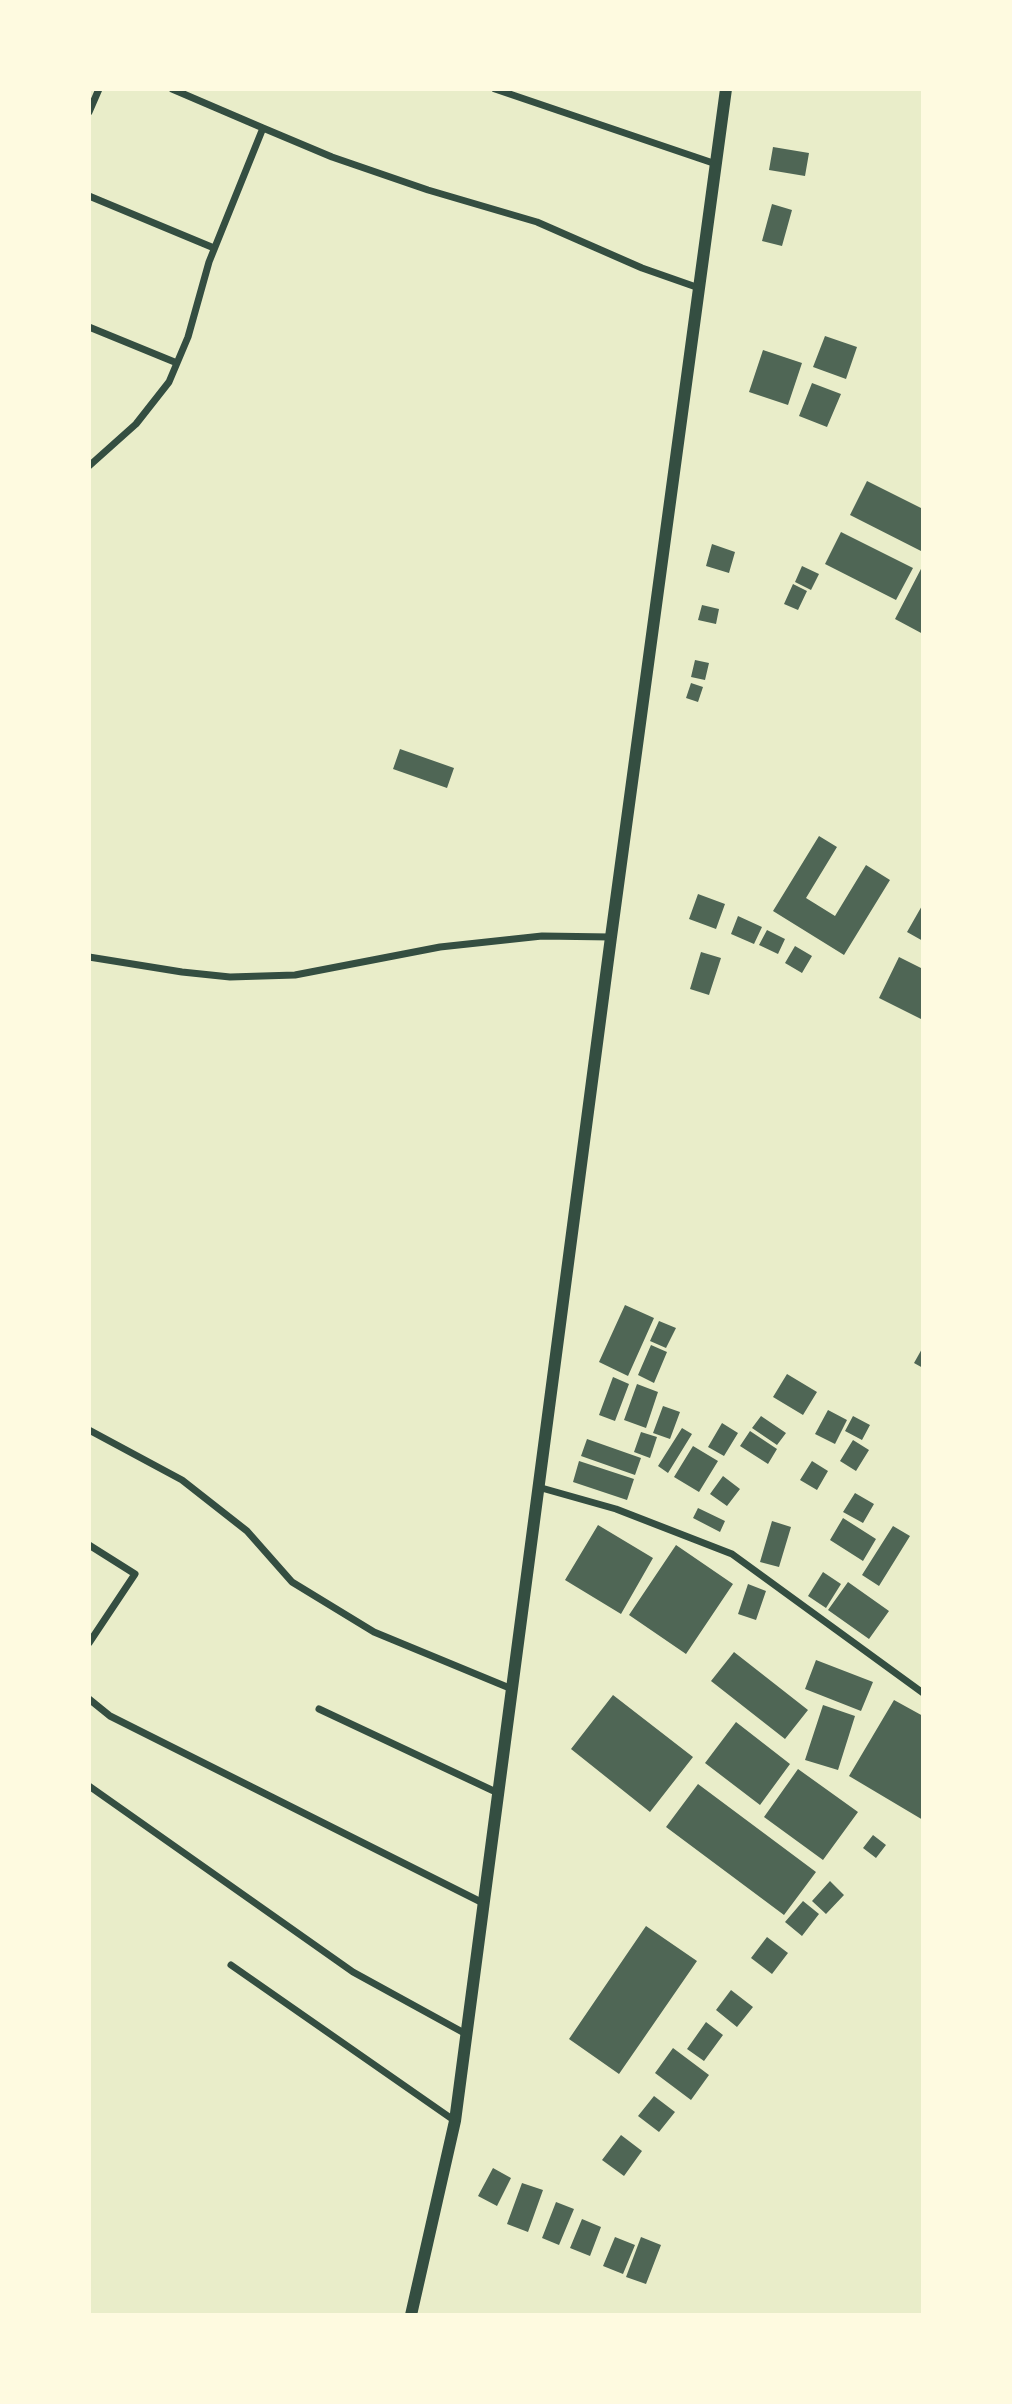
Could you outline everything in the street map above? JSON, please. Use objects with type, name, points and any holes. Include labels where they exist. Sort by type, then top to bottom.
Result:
[{"type":"main road","points":[[411,2315],[455,2121],[726,89]]},
{"type":"street","points":[[89,112],[99,89]]},
{"type":"street","points":[[172,89],[344,161],[428,190],[537,222],[642,268],[699,288]]},
{"type":"street","points":[[495,89],[716,164]]},
{"type":"street","points":[[89,466],[136,424],[169,382],[188,337],[214,248],[263,128]]},
{"type":"street","points":[[89,196],[214,248]]},
{"type":"street","points":[[89,327],[177,363]]},
{"type":"street","points":[[89,957],[182,972],[230,976],[295,975],[440,947],[542,936],[611,936]]},
{"type":"street","points":[[89,1430],[182,1480],[247,1531],[292,1582],[304,1590],[374,1632],[512,1689]]},
{"type":"street","points":[[538,1488],[616,1509],[732,1554],[923,1693]]},
{"type":"street","points":[[89,1545],[135,1574],[89,1643]]},
{"type":"street","points":[[89,1699],[110,1716],[483,1903]]},
{"type":"street","points":[[319,1709],[498,1793]]},
{"type":"street","points":[[89,1786],[353,1972],[466,2034]]},
{"type":"street","points":[[231,1965],[455,2121]]},
{"type":"building","points":[[773,147],[809,153],[805,176],[769,170]]},
{"type":"building","points":[[772,204],[792,210],[782,246],[762,241]]},
{"type":"building","points":[[825,336],[857,347],[846,379],[813,367]]},
{"type":"building","points":[[763,350],[802,363],[788,405],[749,392]]},
{"type":"building","points":[[812,383],[841,394],[827,427],[799,416]]},
{"type":"building","points":[[867,481],[923,509],[921,551],[850,515]]},
{"type":"building","points":[[841,532],[913,568],[896,600],[825,564]]},
{"type":"building","points":[[712,544],[735,552],[729,573],[706,566]]},
{"type":"building","points":[[923,565],[923,634],[895,619]]},
{"type":"building","points":[[802,566],[819,574],[811,590],[795,582]]},
{"type":"building","points":[[793,584],[807,591],[798,610],[784,604]]},
{"type":"building","points":[[702,605],[719,609],[716,624],[698,620]]},
{"type":"building","points":[[695,660],[709,663],[705,680],[691,677]]},
{"type":"building","points":[[691,683],[703,687],[698,702],[686,698]]},
{"type":"building","points":[[400,749],[454,768],[447,788],[393,769]]},
{"type":"building","points":[[819,836],[837,847],[806,898],[835,916],[866,865],[890,880],[844,955],[773,911]]},
{"type":"building","points":[[698,894],[725,904],[716,929],[689,919]]},
{"type":"building","points":[[923,904],[923,941],[907,932]]},
{"type":"building","points":[[738,916],[762,927],[754,944],[731,934]]},
{"type":"building","points":[[767,930],[785,939],[778,954],[759,945]]},
{"type":"building","points":[[795,946],[812,956],[802,973],[785,963]]},
{"type":"building","points":[[701,952],[721,958],[709,995],[690,989]]},
{"type":"building","points":[[899,957],[923,969],[923,1020],[879,998]]},
{"type":"building","points":[[625,1305],[654,1318],[628,1376],[599,1362]]},
{"type":"building","points":[[659,1321],[676,1328],[666,1348],[650,1341]]},
{"type":"building","points":[[651,1345],[667,1352],[654,1383],[638,1375]]},
{"type":"building","points":[[923,1347],[923,1368],[914,1363]]},
{"type":"building","points":[[787,1374],[817,1392],[803,1415],[773,1397]]},
{"type":"building","points":[[613,1377],[629,1384],[615,1421],[599,1415]]},
{"type":"building","points":[[637,1384],[658,1392],[646,1428],[624,1420]]},
{"type":"building","points":[[663,1406],[680,1412],[670,1439],[653,1433]]},
{"type":"building","points":[[828,1410],[847,1420],[835,1444],[815,1434]]},
{"type":"building","points":[[761,1416],[786,1433],[777,1445],[752,1428]]},
{"type":"building","points":[[853,1416],[870,1425],[862,1440],[845,1431]]},
{"type":"building","points":[[722,1423],[738,1433],[724,1456],[708,1447]]},
{"type":"building","points":[[682,1428],[692,1434],[668,1473],[658,1466]]},
{"type":"building","points":[[750,1431],[777,1449],[768,1464],[740,1446]]},
{"type":"building","points":[[641,1432],[657,1437],[650,1458],[634,1452]]},
{"type":"building","points":[[587,1439],[641,1458],[635,1475],[581,1456]]},
{"type":"building","points":[[853,1440],[869,1450],[856,1471],[840,1461]]},
{"type":"building","points":[[693,1446],[718,1461],[699,1492],[674,1477]]},
{"type":"building","points":[[579,1461],[634,1479],[627,1500],[573,1482]]},
{"type":"building","points":[[812,1461],[828,1471],[817,1490],[800,1480]]},
{"type":"building","points":[[723,1476],[740,1489],[727,1506],[710,1494]]},
{"type":"building","points":[[855,1493],[874,1504],[863,1523],[843,1512]]},
{"type":"building","points":[[698,1508],[725,1521],[720,1532],[693,1518]]},
{"type":"building","points":[[843,1518],[876,1539],[863,1561],[830,1540]]},
{"type":"building","points":[[772,1521],[791,1527],[779,1567],[760,1562]]},
{"type":"building","points":[[598,1525],[653,1558],[621,1614],[565,1580]]},
{"type":"building","points":[[893,1526],[910,1536],[879,1586],[862,1575]]},
{"type":"building","points":[[676,1545],[733,1584],[686,1654],[629,1615]]},
{"type":"building","points":[[823,1572],[841,1584],[826,1608],[808,1596]]},
{"type":"building","points":[[848,1582],[889,1611],[869,1639],[828,1610]]},
{"type":"building","points":[[748,1584],[766,1591],[756,1620],[738,1614]]},
{"type":"building","points":[[734,1652],[808,1710],[785,1739],[711,1681]]},
{"type":"building","points":[[816,1660],[873,1682],[861,1711],[805,1689]]},
{"type":"building","points":[[613,1695],[693,1757],[650,1812],[571,1749]]},
{"type":"building","points":[[894,1700],[923,1716],[923,1820],[849,1776]]},
{"type":"building","points":[[823,1705],[855,1716],[838,1770],[805,1760]]},
{"type":"building","points":[[736,1722],[790,1764],[760,1805],[705,1763]]},
{"type":"building","points":[[798,1769],[858,1812],[823,1860],[764,1817]]},
{"type":"building","points":[[698,1784],[816,1872],[784,1915],[666,1827]]},
{"type":"building","points":[[873,1835],[886,1845],[876,1858],[863,1848]]},
{"type":"building","points":[[830,1881],[844,1895],[826,1914],[812,1901]]},
{"type":"building","points":[[803,1901],[819,1914],[802,1936],[785,1922]]},
{"type":"building","points":[[646,1926],[697,1961],[619,2074],[569,2039]]},
{"type":"building","points":[[767,1937],[788,1953],[772,1974],[751,1958]]},
{"type":"building","points":[[731,1990],[753,2007],[737,2027],[716,2010]]},
{"type":"building","points":[[706,2022],[723,2035],[704,2061],[687,2049]]},
{"type":"building","points":[[673,2048],[709,2075],[691,2100],[655,2073]]},
{"type":"building","points":[[654,2096],[675,2112],[659,2132],[638,2116]]},
{"type":"building","points":[[621,2135],[642,2151],[624,2176],[602,2160]]},
{"type":"building","points":[[493,2168],[511,2178],[497,2206],[478,2196]]},
{"type":"building","points":[[522,2183],[543,2190],[528,2232],[507,2224]]},
{"type":"building","points":[[556,2202],[574,2209],[559,2245],[542,2238]]},
{"type":"building","points":[[582,2219],[601,2227],[590,2256],[570,2248]]},
{"type":"building","points":[[615,2237],[635,2245],[623,2274],[603,2266]]},
{"type":"building","points":[[641,2237],[661,2245],[646,2284],[626,2277]]}]
